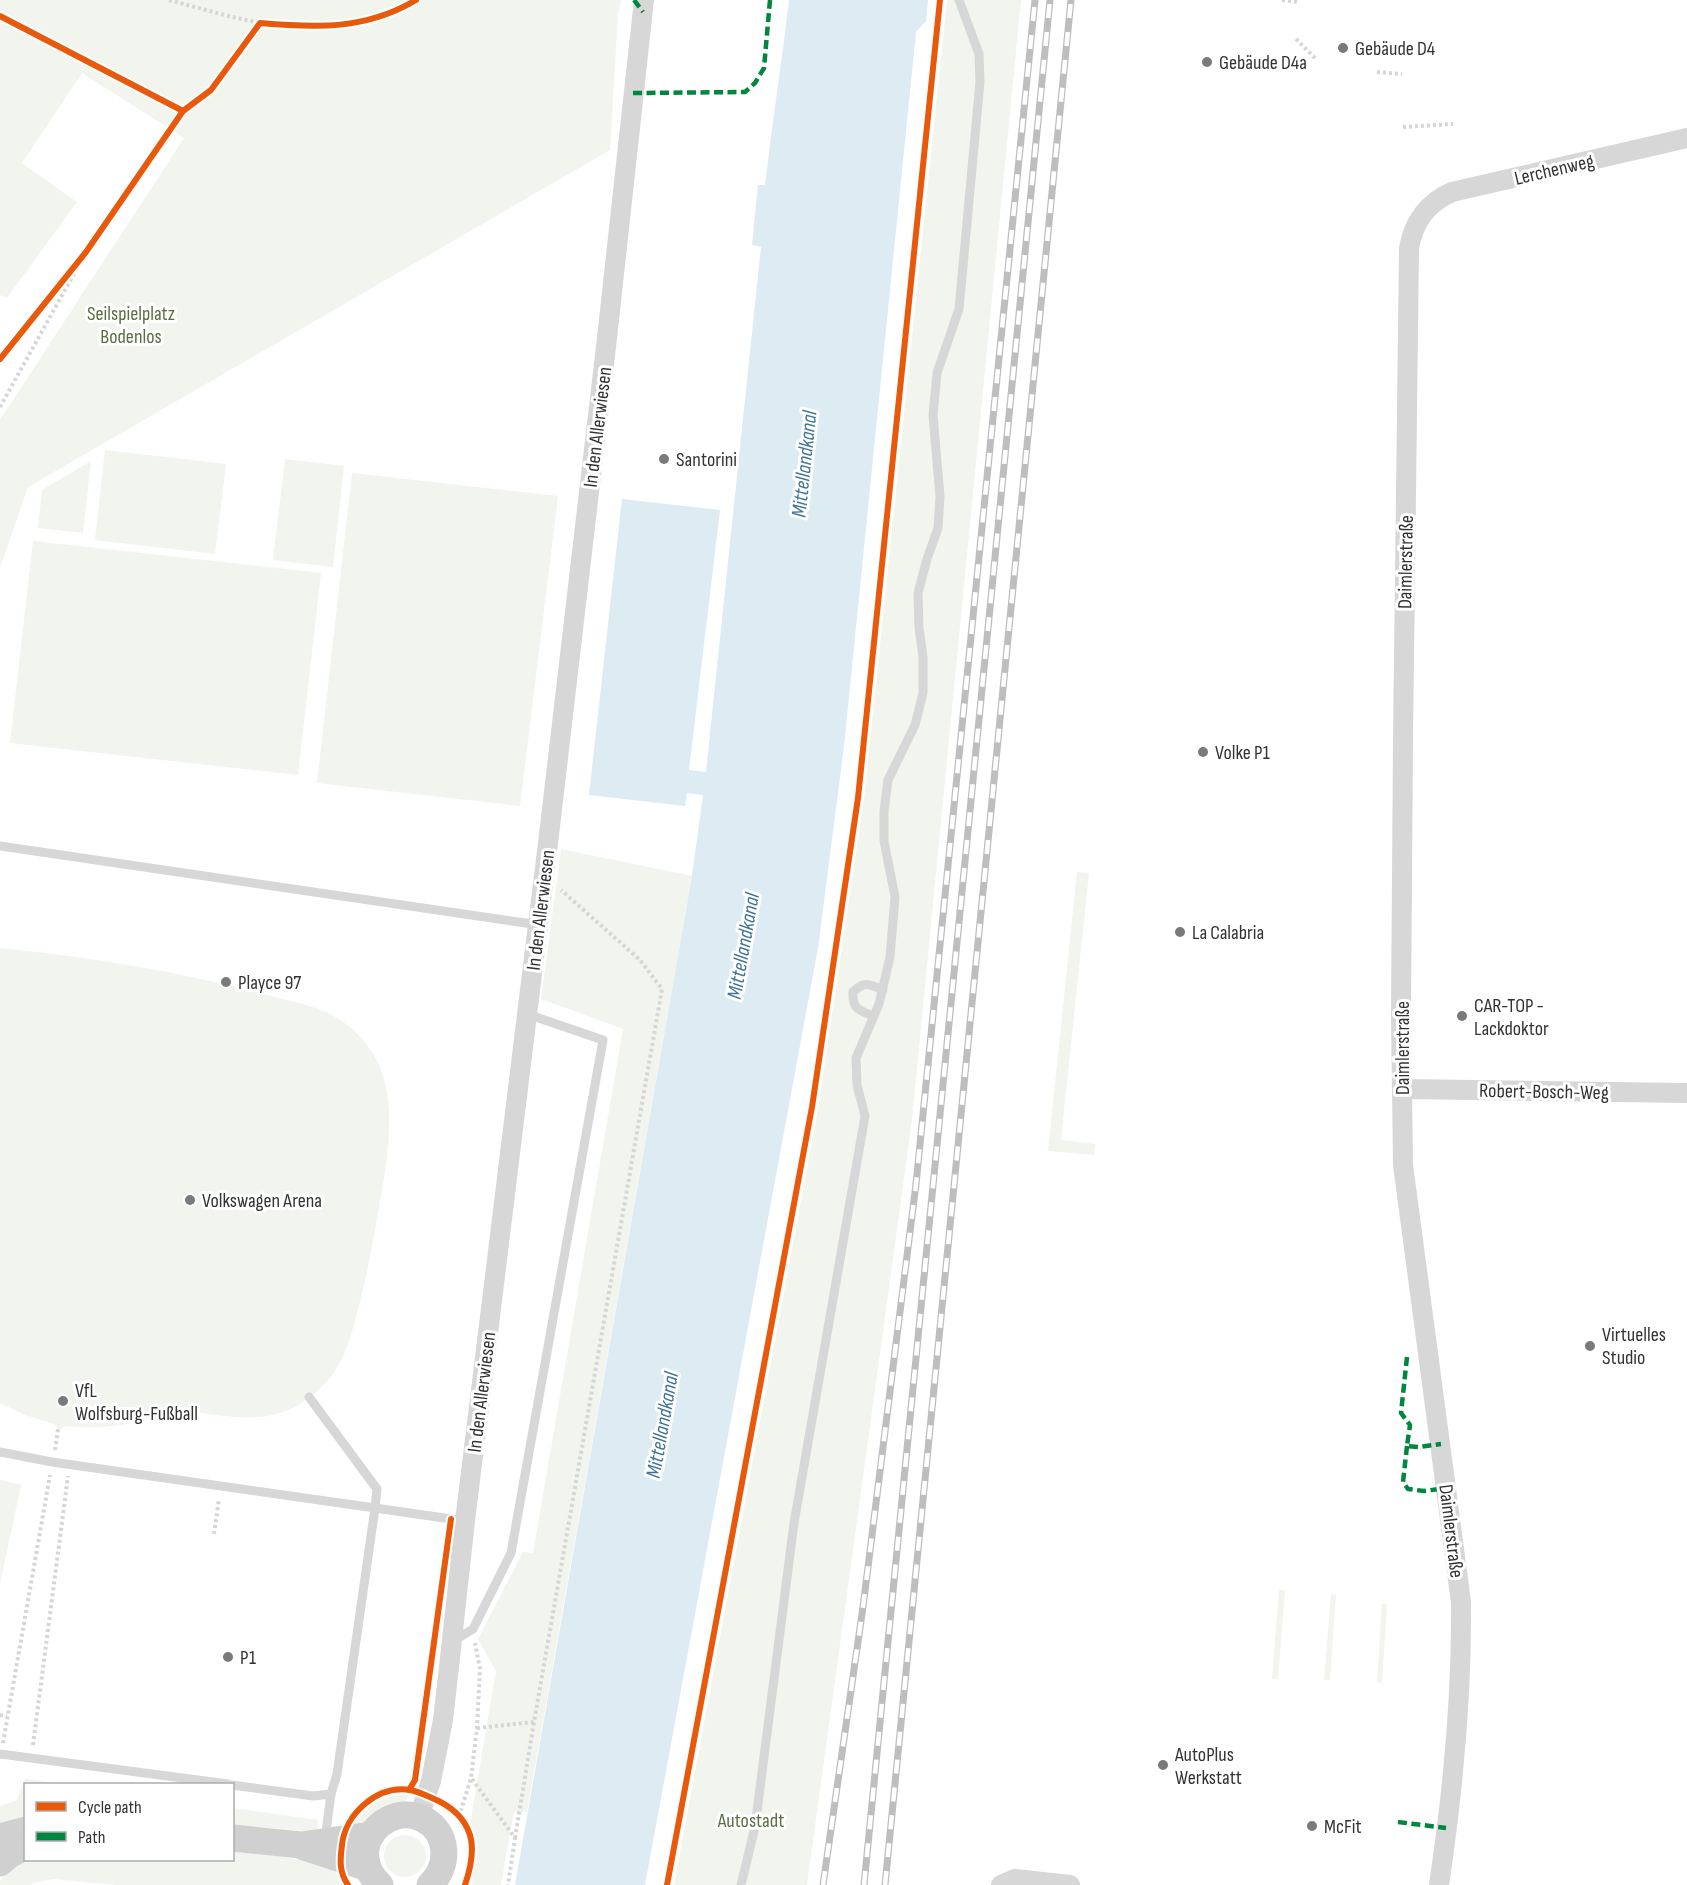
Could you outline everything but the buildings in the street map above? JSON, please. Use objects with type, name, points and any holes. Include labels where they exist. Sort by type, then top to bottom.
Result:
[{"type":"main road","points":[[374,1877],[365,1854],[371,1835],[380,1824],[391,1818],[406,1815],[419,1817],[428,1822],[436,1830],[444,1846],[444,1861],[440,1874],[430,1885]]},
{"type":"main road","points":[[0,1837],[24,1831]]},
{"type":"main road","points":[[234,1838],[312,1844],[371,1835]]},
{"type":"main road","points":[[312,1844],[374,1877]]},
{"type":"main road","points":[[0,1863],[24,1847]]},
{"type":"street","name":"In den Allerwiesen","points":[[419,1817],[427,1796],[443,1720],[453,1642],[465,1521],[604,362],[644,0]]},
{"type":"street","name":"Lerchenweg","points":[[1425,210],[1442,196],[1452,192],[1687,138]]},
{"type":"street","name":"Daimlerstraße","points":[[1425,210],[1411,238],[1408,269],[1402,750],[1402,1089],[1403,1165],[1406,1195],[1461,1602],[1458,1715],[1452,1787],[1439,1885]]},
{"type":"street","name":"Robert-Bosch-Weg","points":[[1402,1089],[1687,1093]]},
{"type":"street","points":[[1000,1885],[1015,1879],[1070,1885]]},
{"type":"lane","points":[[667,1885],[812,1107],[856,809],[940,0]]},
{"type":"lane","points":[[741,1885],[755,1827],[794,1523],[865,1116],[857,1085],[856,1058],[883,990],[890,957],[895,897],[884,841],[884,811],[888,780],[915,725],[923,693],[918,593],[938,528],[940,497],[933,416],[937,373],[959,309],[980,82],[979,54],[959,0]]},
{"type":"lane","points":[[0,846],[538,925]]},
{"type":"lane","points":[[873,1016],[857,1009],[852,1001],[853,992],[860,985],[869,984],[883,990]]},
{"type":"lane","points":[[453,1642],[472,1629],[512,1553],[603,1040],[527,1014]]},
{"type":"lane","points":[[309,1397],[377,1489],[337,1774],[312,1844]]},
{"type":"lane","points":[[0,1452],[70,1465],[465,1521]]},
{"type":"lane","points":[[0,1754],[213,1783]]},
{"type":"lane","points":[[234,1785],[313,1796],[331,1794]]},
{"type":"path","points":[[169,0],[260,23]]},
{"type":"path","points":[[1282,0],[1299,2]]},
{"type":"path","points":[[1296,39],[1317,60]]},
{"type":"path","points":[[1377,72],[1402,75]]},
{"type":"path","points":[[1403,127],[1453,124]]},
{"type":"path","points":[[0,407],[86,252]]},
{"type":"path","points":[[508,1885],[534,1722],[662,989],[640,960],[544,875]]},
{"type":"path","points":[[0,1754],[58,1430]]},
{"type":"path","points":[[31,1758],[70,1465]]},
{"type":"path","points":[[214,1534],[220,1486]]},
{"type":"path","points":[[459,1817],[471,1778],[477,1728],[480,1670],[472,1629]]},
{"type":"path","points":[[0,1714],[7,1716]]},
{"type":"path","points":[[477,1728],[534,1722]]},
{"type":"path","points":[[471,1778],[516,1838]]},
{"type":"green space","name":"Seilspielplatz Bodenlos","points":[[0,0],[621,0],[618,15],[610,150],[28,487],[0,568],[0,420],[184,138],[82,73],[22,163],[77,202],[7,298],[0,295]]},
{"type":"green space","name":"Autostadt","points":[[947,0],[1021,0],[912,1120],[807,1885],[674,1885],[818,1109],[864,799]]},
{"type":"green space","points":[[105,450],[226,464],[215,554],[95,540]]},
{"type":"green space","points":[[285,459],[344,466],[333,567],[273,560]]},
{"type":"green space","points":[[91,461],[83,533],[38,528],[42,490]]},
{"type":"green space","points":[[352,473],[558,496],[520,806],[317,783]]},
{"type":"green space","points":[[33,541],[321,573],[298,775],[10,743]]},
{"type":"green space","points":[[561,849],[692,876],[527,1812],[514,1811],[501,1885],[472,1885],[478,1845],[470,1824],[496,1671],[478,1639],[523,1552],[533,1553],[623,1029],[541,999]]},
{"type":"green space","points":[[1077,872],[1089,873],[1061,1140],[1095,1144],[1094,1155],[1048,1151]]},
{"type":"green space","name":"Volkswagen Arena","points":[[0,948],[136,966],[238,987],[300,1003],[338,1018],[353,1030],[371,1050],[385,1083],[389,1131],[386,1165],[371,1251],[360,1301],[344,1354],[327,1381],[303,1402],[287,1411],[270,1416],[237,1417],[168,1411],[126,1424],[100,1427],[64,1426],[62,1429],[0,1403]]},
{"type":"green space","points":[[0,1480],[21,1485],[0,1584]]},
{"type":"green space","points":[[1279,1590],[1285,1590],[1278,1679],[1272,1679]]},
{"type":"green space","points":[[1331,1594],[1336,1595],[1330,1680],[1324,1680]]},
{"type":"green space","points":[[1382,1604],[1387,1604],[1382,1683],[1377,1682]]},
{"type":"green space","points":[[25,1779],[59,1783],[24,1783],[24,1818],[0,1825],[0,1806],[17,1800]]},
{"type":"green space","points":[[398,1794],[411,1794],[398,1809],[349,1834],[357,1819],[368,1808]]},
{"type":"green space","points":[[234,1808],[318,1820],[317,1832],[234,1825]]},
{"type":"green space","points":[[405,1835],[413,1836],[420,1841],[425,1848],[425,1864],[420,1871],[413,1876],[405,1877],[397,1876],[390,1871],[385,1864],[384,1856],[385,1848],[390,1841],[397,1836]]},
{"type":"green space","points":[[234,1849],[333,1865],[340,1885],[116,1885],[53,1879],[30,1885],[0,1885],[0,1881],[15,1864],[24,1861],[234,1861]]},
{"type":"water","name":"Mittellandkanal","points":[[789,0],[928,0],[926,21],[916,32],[844,746],[818,948],[645,1885],[515,1885],[692,876],[703,795],[687,793],[685,806],[589,795],[622,499],[720,510],[689,770],[706,772],[761,247],[752,245],[758,185],[765,185]]},
{"type":"railway","points":[[823,1885],[863,1607],[916,1184],[1035,0]]},
{"type":"railway","points":[[864,1885],[1050,0]]},
{"type":"railway","points":[[885,1885],[1071,0]]},
{"type":"marked path","points":[[634,0],[643,12]]},
{"type":"marked path","points":[[633,93],[745,92],[755,83],[764,68],[770,0]]},
{"type":"marked path","points":[[1407,1357],[1401,1413],[1410,1425],[1407,1446],[1441,1444]]},
{"type":"marked path","points":[[1407,1446],[1403,1482],[1408,1489],[1424,1491],[1446,1488]]},
{"type":"marked path","points":[[1398,1822],[1446,1828]]},
{"type":"cycle path","points":[[0,359],[86,252],[183,111],[211,90],[260,23],[301,26],[340,25],[378,17],[416,0]]},
{"type":"cycle path","points":[[667,1885],[812,1107],[858,798],[940,0]]},
{"type":"cycle path","points":[[0,16],[183,111]]},
{"type":"cycle path","points":[[409,1790],[415,1780],[451,1519]]},
{"type":"cycle path","points":[[348,1885],[343,1875],[341,1861],[344,1834],[349,1823],[356,1813],[375,1797],[398,1790],[415,1791],[438,1801],[455,1812],[464,1822],[472,1847],[465,1885]]},
{"type":"place","name":"Gebäude D4","points":[[1343,48]]},
{"type":"place","name":"Gebäude D4a","points":[[1207,62]]},
{"type":"place","name":"Santorini","points":[[664,459]]},
{"type":"place","name":"Volke P1","points":[[1203,752]]},
{"type":"place","name":"La Calabria","points":[[1180,932]]},
{"type":"place","name":"Playce 97","points":[[226,982]]},
{"type":"place","name":"CAR-TOP - Lackdoktor","points":[[1462,1016]]},
{"type":"place","name":"Volkswagen Arena","points":[[190,1200]]},
{"type":"place","name":"Virtuelles Studio","points":[[1590,1346]]},
{"type":"place","name":"VfL Wolfsburg-Fußball","points":[[63,1401]]},
{"type":"place","name":"P1","points":[[228,1657]]},
{"type":"place","name":"AutoPlus Werkstatt","points":[[1163,1765]]},
{"type":"place","name":"McFit","points":[[1312,1826]]}]
